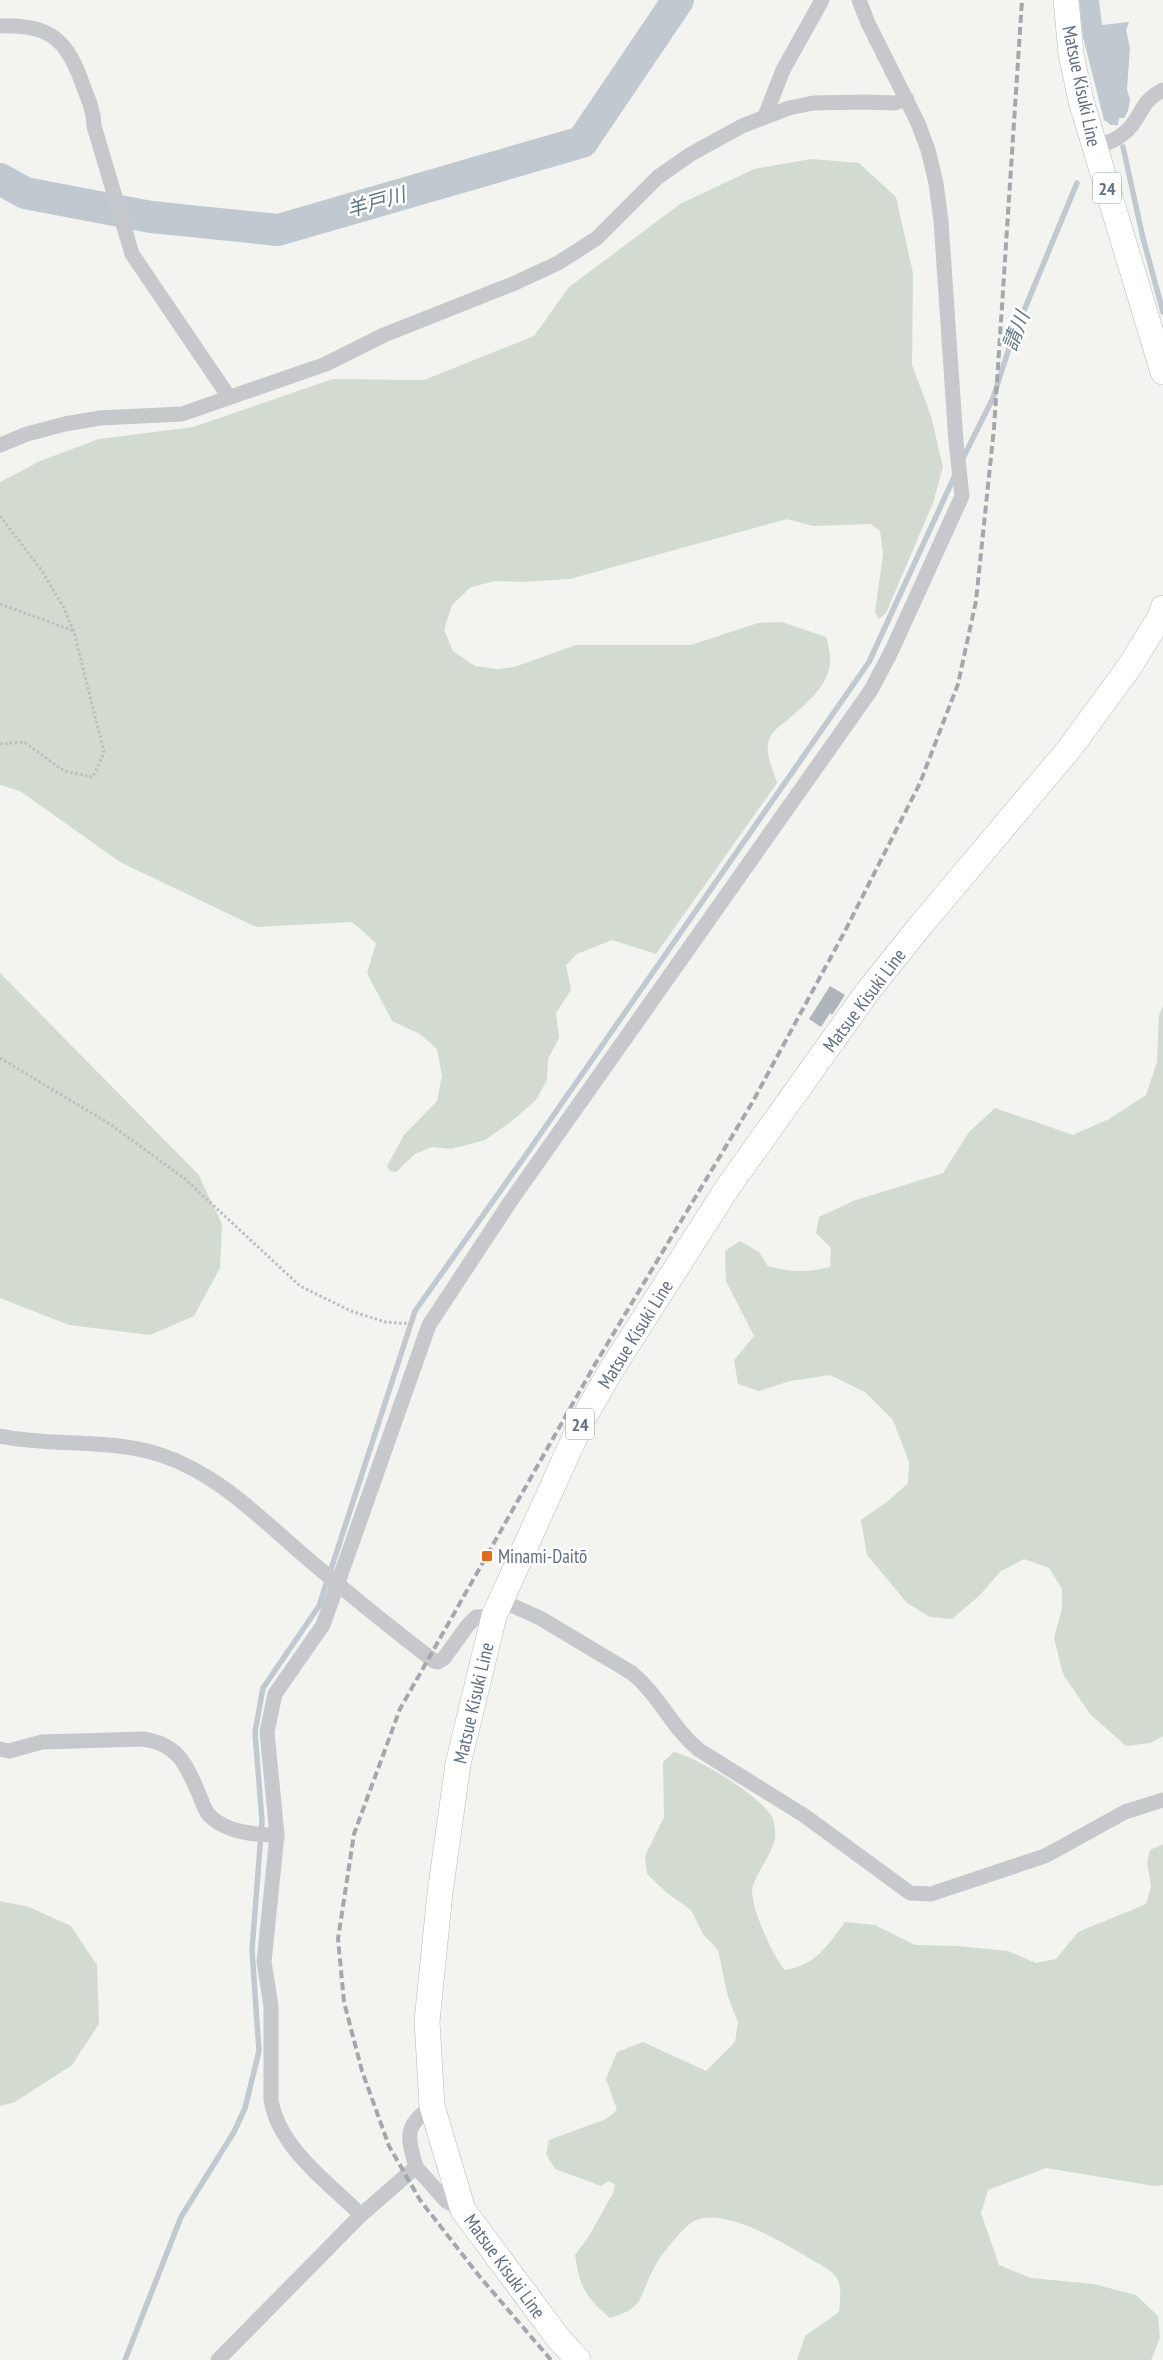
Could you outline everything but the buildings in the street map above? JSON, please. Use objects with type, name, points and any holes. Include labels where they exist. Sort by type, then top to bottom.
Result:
[{"type":"main road","name":"Matsue Kisuki Line","points":[[1066,0],[1071,54],[1081,101],[1163,372]]},
{"type":"main road","name":"Matsue Kisuki Line","points":[[578,2360],[558,2338],[463,2210],[432,2106],[427,2021],[440,1894],[458,1764],[497,1608],[583,1418],[613,1367],[728,1187],[868,991],[1070,748],[1130,666],[1160,617],[1163,608]]},
{"type":"street","points":[[765,116],[783,70],[822,0]]},
{"type":"street","points":[[361,2215],[304,2159],[280,2128],[273,2115],[270,2100],[271,2006],[264,1962],[267,1835],[266,1732],[275,1694],[323,1625],[331,1579],[429,1325],[510,1202],[871,690],[891,652],[962,496],[956,442],[941,221],[936,183],[928,150],[907,100],[883,54],[859,0]]},
{"type":"street","points":[[0,26],[43,30],[59,40],[75,61],[94,116],[94,126],[97,129],[132,254],[229,397]]},
{"type":"street","points":[[1094,147],[1112,141],[1124,133],[1148,99],[1163,90]]},
{"type":"street","points":[[0,445],[27,434],[65,424],[100,418],[182,414],[326,364],[384,335],[515,283],[558,263],[597,238],[658,177],[691,154],[765,116],[789,108],[813,104],[895,103],[907,100]]},
{"type":"street","points":[[0,1436],[122,1447],[159,1454],[190,1465],[230,1493],[331,1579],[438,1662],[452,1650],[468,1625],[476,1617],[497,1608],[540,1618],[632,1673],[645,1683],[686,1739],[699,1750],[805,1816],[910,1893],[931,1894],[1045,1856],[1126,1812],[1163,1800]]},
{"type":"street","points":[[0,1749],[8,1751],[42,1742],[143,1739],[158,1741],[174,1751],[182,1761],[210,1815],[232,1829],[267,1835]]},
{"type":"street","points":[[432,2106],[416,2117],[408,2137],[416,2166],[446,2201],[463,2210]]},
{"type":"street","points":[[218,2360],[361,2215],[416,2166]]},
{"type":"path","points":[[0,516],[40,568],[64,608],[74,632],[104,752],[93,777],[64,771],[24,742],[0,744]]},
{"type":"path","points":[[0,604],[74,632]]},
{"type":"path","points":[[0,1058],[110,1124],[185,1179],[300,1286],[351,1311],[385,1322],[429,1325]]},
{"type":"shaded area","points":[[1079,0],[1099,0],[1102,25],[1129,22],[1126,30],[1130,48],[1127,89],[1130,100],[1128,111],[1124,118],[1119,118],[1118,125],[1111,125],[1104,120],[1083,37]]},
{"type":"shaded area","points":[[811,159],[859,163],[896,197],[913,273],[912,365],[931,416],[943,467],[933,503],[886,613],[879,619],[875,612],[883,554],[880,531],[871,524],[813,526],[787,519],[570,579],[521,582],[495,581],[471,587],[452,605],[444,630],[453,651],[475,666],[497,669],[514,667],[576,645],[691,645],[758,623],[782,622],[826,637],[830,664],[822,685],[815,694],[770,737],[768,754],[777,783],[656,954],[612,940],[577,954],[566,965],[571,990],[556,1013],[559,1038],[548,1059],[547,1080],[536,1100],[512,1121],[485,1140],[451,1149],[432,1147],[415,1154],[396,1172],[390,1171],[387,1166],[404,1135],[437,1101],[442,1076],[437,1049],[420,1034],[392,1021],[367,973],[376,943],[352,922],[256,927],[120,862],[20,791],[0,785],[0,482],[40,461],[99,439],[193,427],[333,379],[424,380],[534,336],[569,287],[680,204],[754,169]]},
{"type":"shaded area","points":[[0,973],[198,1174],[222,1224],[220,1268],[194,1316],[150,1335],[69,1325],[0,1298]]},
{"type":"shaded area","points":[[1163,1006],[1163,1736],[1150,1743],[1126,1746],[1090,1714],[1063,1674],[1054,1638],[1062,1608],[1062,1589],[1049,1568],[1024,1559],[1001,1571],[979,1596],[952,1619],[930,1617],[907,1603],[867,1555],[861,1520],[888,1501],[908,1483],[909,1462],[893,1420],[865,1392],[830,1375],[790,1381],[759,1391],[738,1384],[734,1360],[754,1336],[726,1281],[725,1251],[740,1241],[759,1252],[768,1266],[799,1271],[830,1267],[831,1248],[816,1233],[819,1217],[853,1201],[943,1173],[969,1132],[995,1108],[1073,1135],[1109,1119],[1146,1095],[1157,1062],[1159,1014]]},
{"type":"shaded area","points":[[674,1752],[697,1761],[744,1790],[768,1811],[773,1819],[775,1838],[752,1890],[755,1909],[764,1932],[774,1954],[785,1970],[805,1964],[813,1959],[845,1922],[875,1925],[915,1945],[957,1946],[1008,1951],[1036,1963],[1056,1959],[1078,1932],[1146,1904],[1151,1887],[1147,1862],[1150,1850],[1163,1844],[1163,2185],[1154,2186],[1046,2168],[988,2190],[981,2213],[999,2265],[1031,2278],[1094,2284],[1136,2295],[1158,2316],[1160,2338],[1151,2360],[797,2360],[805,2336],[839,2312],[840,2290],[836,2277],[826,2268],[768,2235],[736,2222],[720,2218],[706,2218],[694,2221],[683,2230],[660,2258],[639,2300],[630,2310],[610,2318],[589,2297],[579,2275],[575,2255],[589,2236],[613,2193],[615,2185],[609,2181],[601,2186],[555,2169],[546,2154],[549,2140],[606,2119],[617,2110],[606,2079],[617,2052],[643,2042],[706,2071],[735,2042],[738,2022],[728,1997],[718,1950],[703,1934],[691,1910],[667,1893],[647,1874],[645,1856],[664,1817],[663,1762]]},
{"type":"shaded area","points":[[0,1901],[29,1907],[71,1926],[97,1965],[99,2024],[72,2065],[15,2102],[0,2106]]},
{"type":"waterway","name":"羊戸川","points":[[0,179],[25,193],[151,217],[278,230],[582,142],[678,0]]},
{"type":"waterway","points":[[1123,147],[1143,238],[1163,312]]},
{"type":"waterway","name":"請川","points":[[962,460],[993,398],[1011,342],[1077,183]]},
{"type":"waterway","points":[[125,2360],[181,2217],[234,2132],[245,2108],[259,2051],[252,1950],[262,1821],[255,1732],[263,1688],[319,1606],[415,1311],[869,662],[956,473]]},
{"type":"railway","points":[[551,2360],[480,2277],[420,2200],[389,2146],[362,2071],[344,2002],[338,1939],[354,1834],[400,1709],[594,1366],[752,1103],[845,931],[920,783],[958,684],[976,601],[994,428],[1022,0]]},
{"type":"place","name":"Minami-Daitō","points":[[487,1556]]}]
